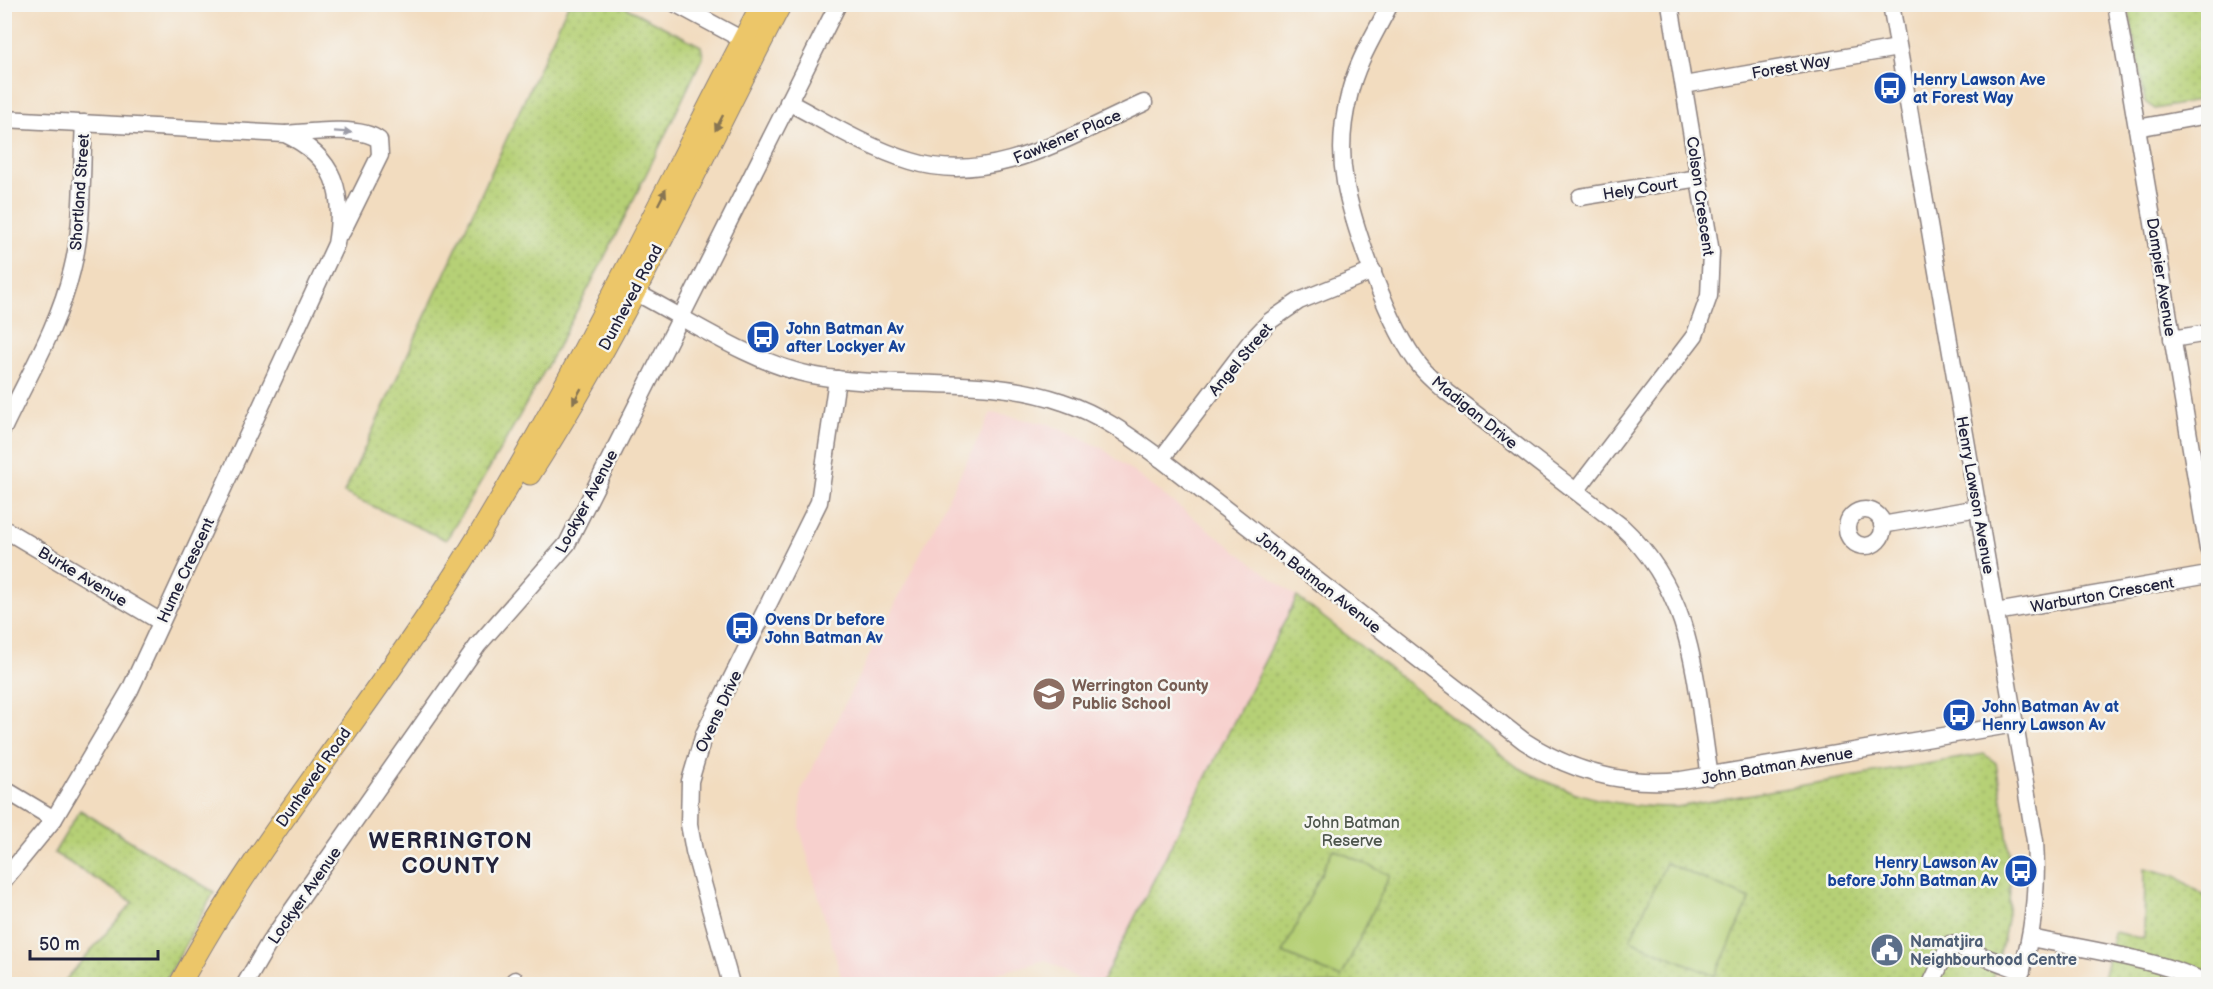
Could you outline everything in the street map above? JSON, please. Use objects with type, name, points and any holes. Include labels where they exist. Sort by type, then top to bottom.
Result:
[{"type":"main road","name":"Dunheved Road","points":[[180,984],[240,883],[455,575],[531,445],[597,323],[762,4]]},
{"type":"main road","name":"Dunheved Road","points":[[455,575],[480,550],[538,462],[635,292],[781,4]]},
{"type":"main road","points":[[746,71],[743,40],[771,24]]},
{"type":"main road","points":[[597,323],[635,292],[635,249]]},
{"type":"street","points":[[676,4],[743,40]]},
{"type":"street","name":"Lockyer Avenue","points":[[245,984],[269,944],[478,645],[567,544],[838,4]]},
{"type":"street","name":"Madigan Drive","points":[[1390,4],[1365,53],[1349,95],[1342,151],[1345,181],[1352,210],[1373,271],[1399,333],[1421,368],[1447,392],[1637,540],[1668,584],[1682,616],[1710,777]]},
{"type":"street","name":"Colson Crescent","points":[[1576,491],[1679,358],[1703,316],[1712,277],[1711,252],[1700,178],[1670,4]]},
{"type":"street","name":"Henry Lawson Avenue","points":[[1891,4],[2015,724],[2036,859],[2036,899],[2031,938],[2020,978]]},
{"type":"street","name":"Dampier Avenue","points":[[2116,4],[2208,549]]},
{"type":"street","name":"Forest Way","points":[[1684,85],[1898,48]]},
{"type":"street","name":"Fawkener Place","points":[[788,102],[898,157],[930,166],[958,169],[992,165],[1024,156],[1144,103]]},
{"type":"street","points":[[2137,128],[2208,115]]},
{"type":"street","name":"Hume Crescent","points":[[4,119],[285,134],[325,131],[356,133],[371,135],[379,140],[380,155],[336,244],[130,690],[54,819],[4,880]]},
{"type":"street","name":"Shortland Street","points":[[4,427],[59,312],[72,271],[78,233],[84,123]]},
{"type":"street","name":"Hume Crescent","points":[[285,134],[314,153],[331,173],[339,195],[340,210],[336,244]]},
{"type":"street","name":"Hely Court","points":[[1580,197],[1700,178]]},
{"type":"street","name":"Angel Street","points":[[1161,459],[1251,341],[1270,321],[1299,301],[1373,271]]},
{"type":"street","name":"John Batman Avenue","points":[[635,292],[779,366],[810,375],[1030,393],[1063,401],[1092,414],[1118,428],[1161,459],[1540,750],[1568,765],[1616,779],[1662,782],[1710,777],[2015,724]]},
{"type":"street","points":[[2172,339],[2208,333]]},
{"type":"street","name":"Ovens Drive","points":[[731,984],[694,851],[689,824],[690,781],[704,734],[819,502],[837,379]]},
{"type":"street","points":[[1882,525],[1978,507]]},
{"type":"street","name":"Burke Avenue","points":[[4,529],[161,622]]},
{"type":"street","name":"Warburton Crescent","points":[[1996,612],[2208,575]]},
{"type":"street","points":[[4,789],[54,819]]},
{"type":"street","points":[[2031,938],[2196,977],[2208,984]]},
{"type":"street","points":[[1931,984],[1950,944],[2020,978]]},
{"type":"shaded area","name":"Werrington County Public School","points":[[991,413],[1049,424],[1102,448],[1297,597],[1101,984],[1087,984],[1046,960],[957,984],[843,984],[800,829],[801,791]]},
{"type":"green space","points":[[568,5],[621,5],[701,46],[703,56],[582,301],[516,422],[446,540],[344,493]]},
{"type":"green space","points":[[2128,5],[2208,5],[2208,99],[2155,109],[2145,102]]},
{"type":"green space","name":"John Batman Reserve","points":[[1297,597],[1516,766],[1555,785],[1594,798],[1634,805],[1677,807],[1984,754],[1996,763],[2010,874],[2006,927],[1990,984],[1101,984]]},
{"type":"green space","points":[[80,810],[214,892],[164,984],[62,984],[133,902],[54,853]]},
{"type":"green space","points":[[1333,849],[1390,875],[1341,978],[1283,953]]},
{"type":"green space","points":[[1666,863],[1750,899],[1715,976],[1630,940]]},
{"type":"green space","points":[[2145,868],[2176,876],[2208,899],[2208,984],[2102,984],[2114,932],[2144,939]]},
{"type":"place","name":"Henry Lawson Ave at Forest Way","points":[[1890,88]]},
{"type":"place","name":"John Batman Av after Lockyer Av","points":[[763,337]]},
{"type":"place","name":"Ovens Dr before John Batman Av","points":[[742,628]]},
{"type":"place","name":"Werrington County Public School","points":[[1049,694]]},
{"type":"place","name":"John Batman Av at Henry Lawson Av","points":[[1959,715]]},
{"type":"place","name":"Henry Lawson Av before John Batman Av","points":[[2021,871]]},
{"type":"place","name":"Namatjira Neighbourhood Centre","points":[[1887,950]]},
{"type":"district","name":"WERRINGTON COUNTY","points":[[451,852]]}]
